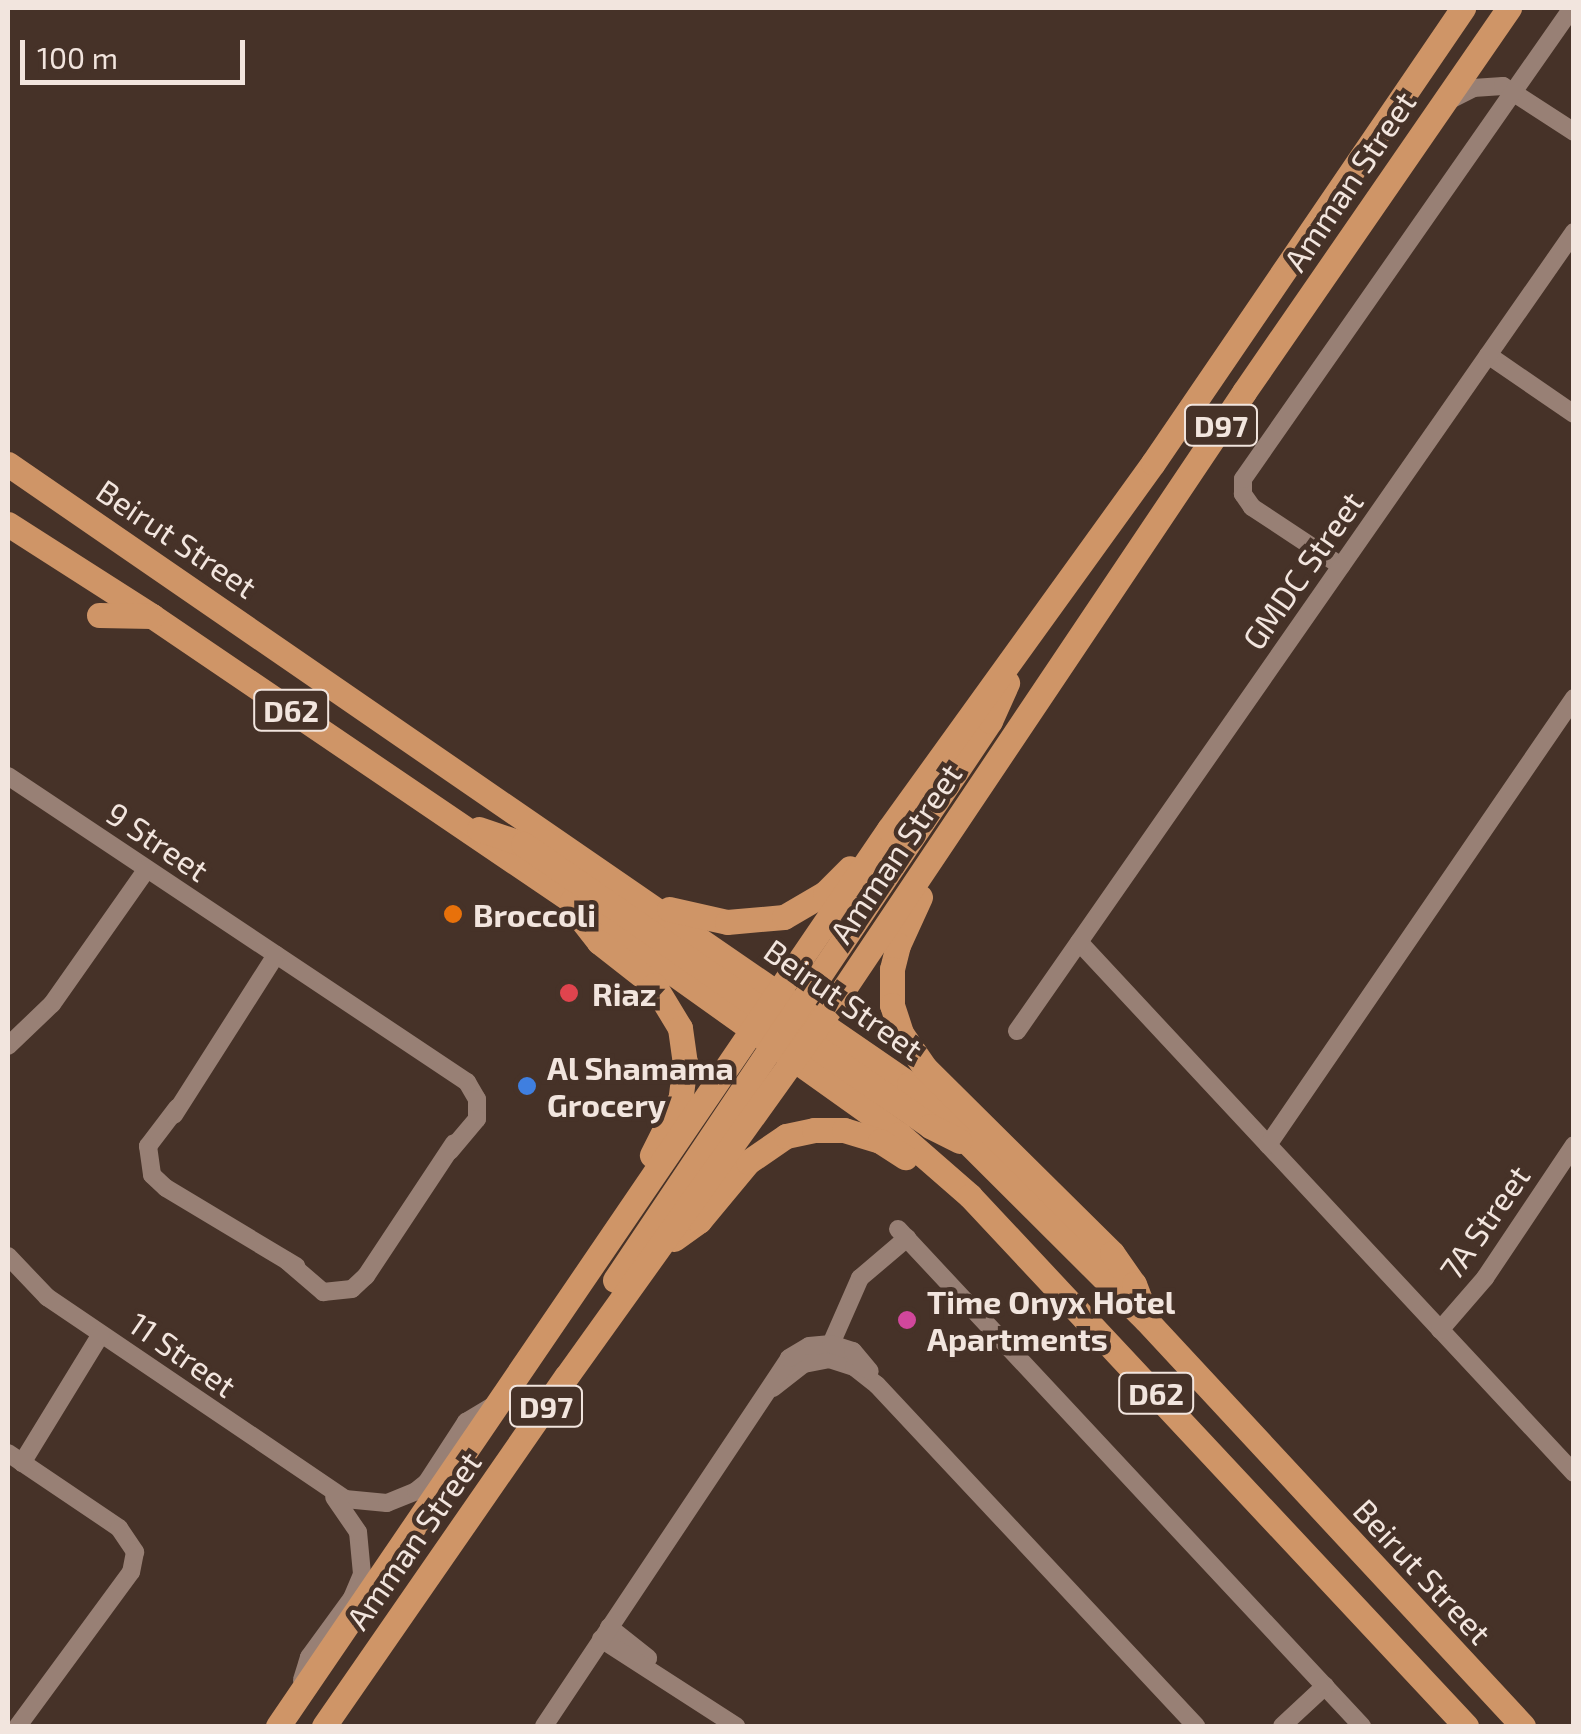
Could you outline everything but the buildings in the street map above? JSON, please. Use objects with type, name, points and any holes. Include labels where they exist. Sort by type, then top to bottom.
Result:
[{"type":"main road","name":"Amman Street","points":[[324,1726],[660,1245],[787,1025],[889,829],[1152,463],[1463,8]]},
{"type":"main road","name":"Amman Street","points":[[278,1726],[642,1196],[938,846],[1509,8]]},
{"type":"main road","name":"Beirut Street","points":[[8,464],[655,906],[970,1196],[1466,1726]]},
{"type":"main road","name":"Beirut Street","points":[[8,524],[152,616],[572,901],[787,1025],[930,1126],[974,1146],[1146,1320],[1523,1726]]},
{"type":"main road","points":[[99,614],[152,616]]},
{"type":"main road","points":[[566,1376],[578,1335],[990,721],[1015,652]]},
{"type":"main road","points":[[463,827],[523,844],[787,1025]]},
{"type":"main road","points":[[655,906],[728,922],[784,916],[825,893],[889,829]]},
{"type":"main road","points":[[938,846],[933,869],[894,956],[892,1005],[900,1033],[925,1068],[1120,1262],[1139,1296],[1146,1320]]},
{"type":"main road","points":[[572,901],[590,933],[665,998],[684,1042],[681,1097],[649,1163],[642,1196]]},
{"type":"main road","points":[[660,1245],[699,1220],[759,1152],[801,1132],[834,1129],[869,1136],[934,1181],[970,1196]]},
{"type":"street","points":[[1341,566],[1252,507],[1243,494],[1243,479],[1572,8]]},
{"type":"street","points":[[1441,105],[1486,85],[1514,91],[1574,132]]},
{"type":"street","name":"GMDC Street","points":[[1017,1032],[1574,232]]},
{"type":"street","points":[[1488,355],[1574,414]]},
{"type":"street","points":[[1268,1145],[1574,698]]},
{"type":"street","name":"9 Street","points":[[8,776],[467,1082],[477,1099],[473,1128],[450,1151],[360,1283],[333,1294],[314,1288],[287,1261],[158,1182],[147,1156],[152,1136],[177,1108],[276,955]]},
{"type":"street","points":[[8,1046],[59,994],[147,869]]},
{"type":"street","points":[[1080,942],[1574,1473]]},
{"type":"street","name":"7A Street","points":[[1440,1330],[1484,1278],[1574,1145]]},
{"type":"street","points":[[831,1344],[860,1278],[903,1233],[1362,1726]]},
{"type":"street","name":"11 Street","points":[[8,1256],[30,1284],[331,1493],[359,1503],[403,1498],[427,1482],[466,1422],[498,1404]]},
{"type":"street","points":[[16,1719],[106,1601],[120,1568],[118,1538],[101,1517],[14,1458],[107,1337]]},
{"type":"street","points":[[544,1726],[774,1388],[782,1368],[798,1351],[831,1344],[862,1359],[877,1385]]},
{"type":"street","points":[[774,1388],[804,1364],[829,1359],[854,1367],[877,1385],[1196,1726]]},
{"type":"street","name":"11 Street","points":[[302,1690],[309,1657],[352,1598],[362,1574],[358,1532],[331,1493]]},
{"type":"street","points":[[605,1633],[736,1726]]},
{"type":"street","points":[[1282,1726],[1325,1686]]},
{"type":"place","name":"Broccoli","points":[[453,914]]},
{"type":"place","name":"Riaz","points":[[569,993]]},
{"type":"place","name":"Al Shamama Grocery","points":[[527,1086]]},
{"type":"place","name":"Time Onyx Hotel Apartments","points":[[907,1320]]}]
